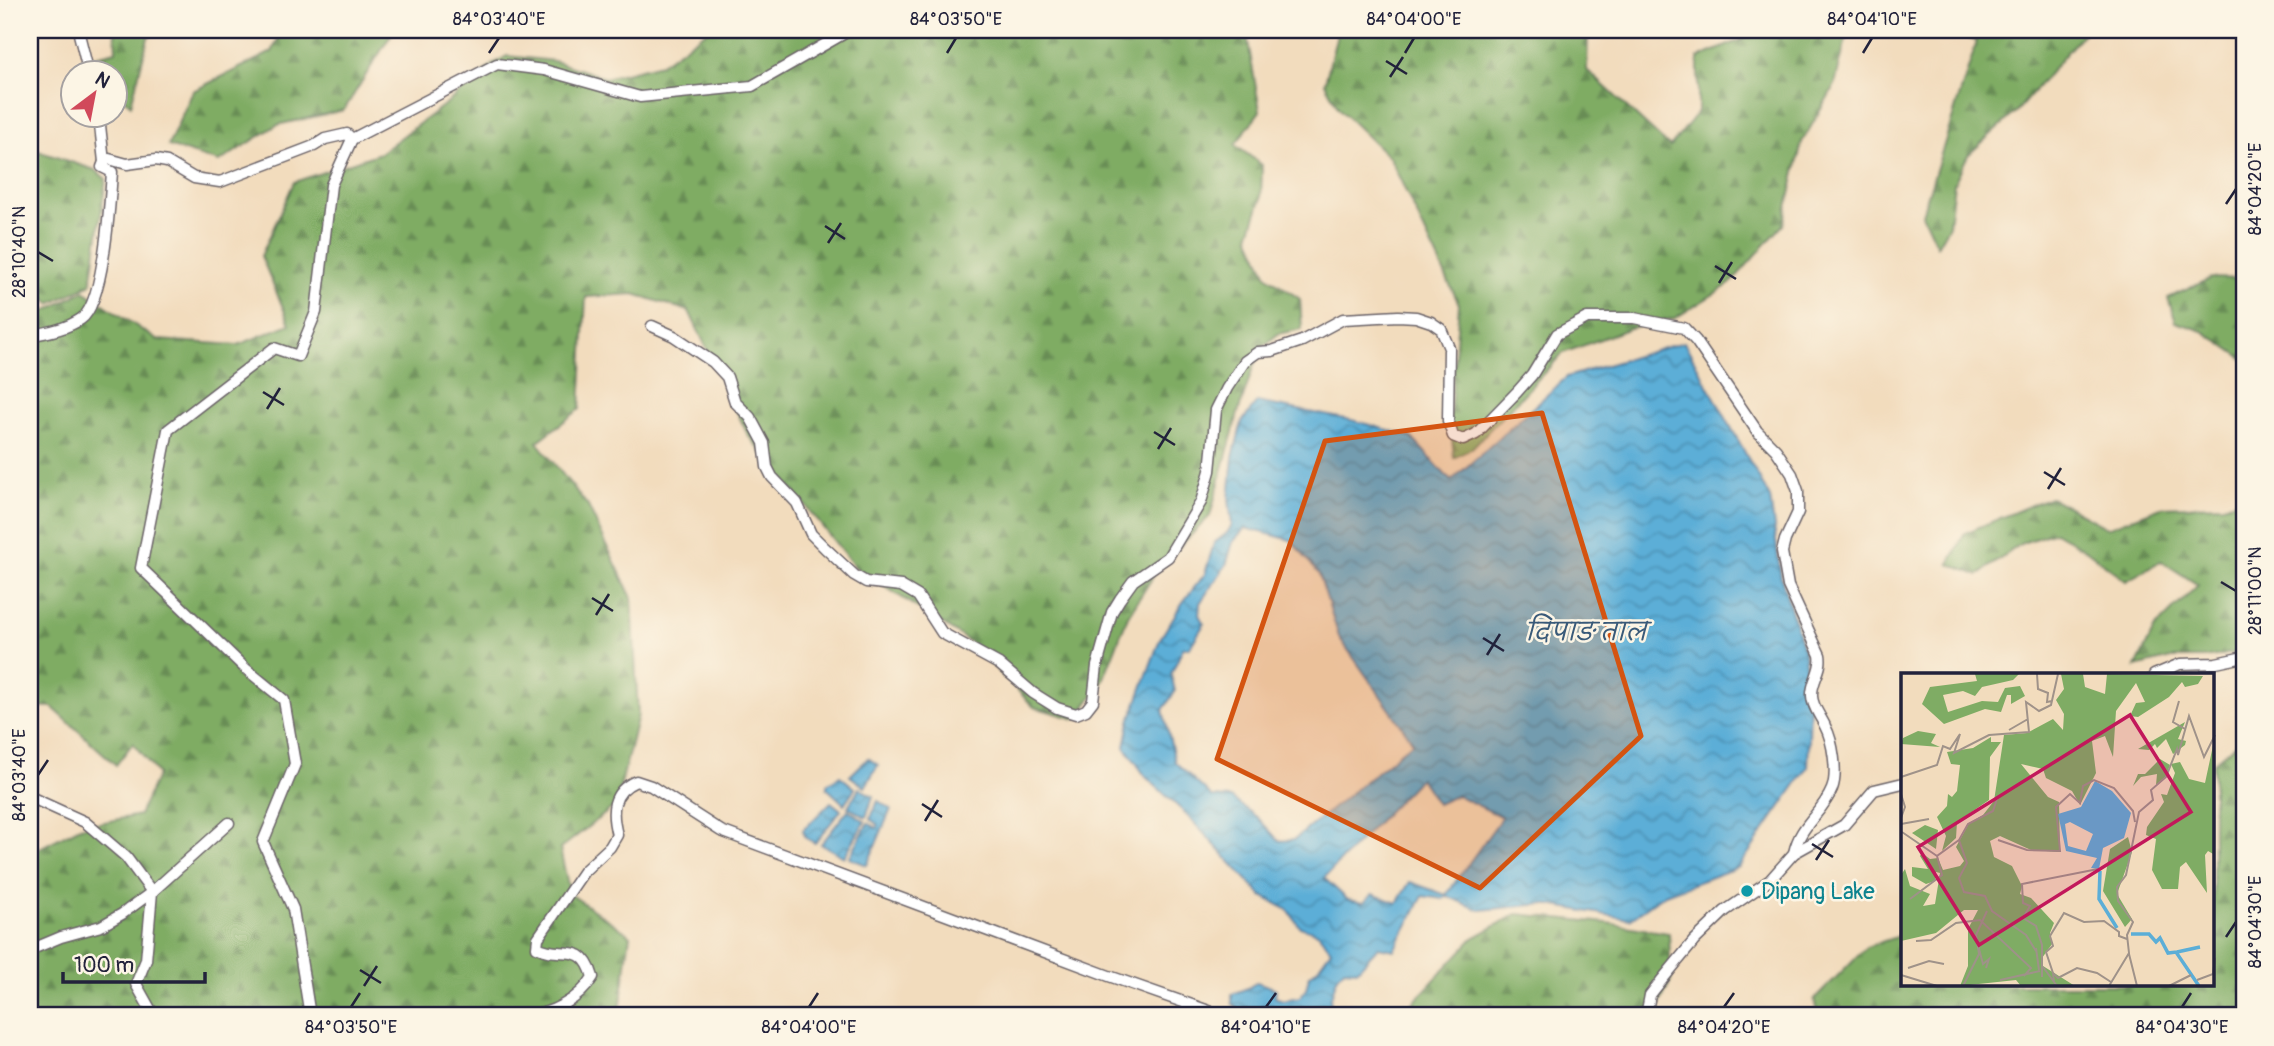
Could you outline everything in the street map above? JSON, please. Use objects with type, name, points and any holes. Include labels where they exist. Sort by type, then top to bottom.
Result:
[{"type":"street","points":[[78,30],[86,60]]},
{"type":"street","points":[[310,1016],[293,909],[263,842],[295,764],[284,700],[246,669],[141,568],[168,429],[274,348],[298,356],[316,312],[331,185],[352,139],[497,64],[544,70],[640,97],[752,86],[850,30]]},
{"type":"street","points":[[30,335],[52,332],[83,318],[93,305],[101,274],[112,172],[102,167],[104,162],[101,130]]},
{"type":"street","points":[[104,162],[109,159],[127,164],[156,160],[167,162],[194,178],[220,182],[326,139],[347,134],[352,139]]},
{"type":"street","points":[[652,326],[674,336],[727,377],[735,402],[750,416],[764,443],[767,467],[772,477],[797,503],[806,524],[818,541],[854,575],[866,582],[901,586],[923,601],[926,612],[942,633],[999,664],[1033,693],[1057,708],[1076,715],[1086,710],[1093,701],[1097,666],[1112,612],[1133,581],[1168,557],[1201,502],[1210,471],[1216,411],[1245,361],[1258,352],[1272,351],[1302,341],[1343,319],[1398,316],[1416,317],[1431,322],[1441,328],[1449,348],[1448,421],[1453,436],[1462,440],[1476,434],[1517,392],[1532,375],[1557,334],[1568,327],[1587,318],[1634,318],[1684,328],[1696,341],[1757,430],[1784,460],[1798,491],[1798,512],[1784,540],[1782,552],[1788,586],[1820,655],[1822,664],[1811,697],[1827,729],[1834,760],[1832,788],[1800,834],[1794,853]]},
{"type":"street","points":[[2159,673],[2180,664],[2216,663],[2244,657]]},
{"type":"street","points":[[525,1016],[537,1016],[551,1011],[586,990],[593,977],[590,965],[581,955],[565,951],[545,951],[537,947],[538,938],[584,871],[610,847],[617,835],[612,816],[615,802],[625,786],[636,781],[651,786],[721,831],[1223,1016]]},
{"type":"street","points":[[1646,1016],[1650,995],[1694,942],[1725,911],[1770,880],[1794,853],[1844,825],[1874,790],[1901,783]]},
{"type":"street","points":[[30,797],[85,822],[126,857],[152,892],[145,960],[136,984],[154,1016]]},
{"type":"street","points":[[30,950],[61,937],[101,926],[152,892],[229,822]]},
{"type":"highlighted area","points":[[1542,413],[1641,736],[1480,888],[1217,759],[1325,441]]},
{"type":"green space","points":[[115,30],[159,30],[148,38],[131,105],[130,60],[93,60],[92,57],[116,51]]},
{"type":"green space","points":[[282,30],[394,30],[344,110],[277,125],[219,162],[168,146],[193,91],[272,52]]},
{"type":"green space","points":[[708,30],[1246,30],[1260,111],[1235,145],[1262,165],[1261,200],[1249,236],[1267,276],[1300,299],[1302,329],[1278,334],[1259,350],[1239,410],[1210,516],[1159,567],[1128,616],[1102,683],[1076,719],[1034,707],[970,642],[855,567],[748,435],[689,311],[634,294],[586,297],[580,409],[537,442],[588,506],[632,598],[638,715],[616,805],[560,849],[570,894],[630,935],[620,1010],[622,1016],[30,1016],[30,853],[80,827],[139,815],[158,774],[133,743],[116,765],[52,707],[30,706],[30,319],[84,291],[157,340],[238,345],[290,324],[261,256],[294,182],[380,153],[493,64],[507,56],[554,61],[605,78],[661,64]]},
{"type":"green space","points":[[1338,30],[1588,30],[1587,70],[1670,147],[1698,112],[1698,58],[1755,34],[1756,30],[1848,30],[1835,85],[1802,142],[1783,225],[1730,284],[1675,318],[1630,328],[1563,353],[1472,448],[1454,458],[1450,418],[1459,304],[1390,158],[1339,109],[1325,83]]},
{"type":"green space","points":[[1943,30],[2086,30],[2017,111],[1968,155],[1954,183],[1949,225],[1937,246],[1922,214],[1977,41]]},
{"type":"green space","points":[[30,141],[32,149],[95,170],[106,179],[91,284],[50,304],[30,279]]},
{"type":"green space","points":[[2212,278],[2244,279],[2244,359],[2203,331],[2176,322],[2168,298]]},
{"type":"green space","points":[[2050,497],[2107,528],[2161,507],[2223,505],[2244,499],[2244,651],[2205,658],[2171,658],[2136,667],[2154,629],[2198,585],[2161,561],[2126,581],[2087,551],[2055,532],[2022,543],[1978,575],[1949,564],[1965,533]]},
{"type":"green space","points":[[2244,737],[2244,1016],[1818,1016],[1814,1000],[1866,947],[1896,937],[1901,932],[1901,986],[2214,986],[2214,762]]},
{"type":"green space","points":[[1517,914],[1607,923],[1669,933],[1671,980],[1654,1016],[1401,1016],[1473,938]]},
{"type":"water","name":"दिपाङ ताल","points":[[1684,342],[1770,498],[1781,577],[1804,652],[1810,707],[1808,767],[1739,867],[1665,894],[1630,919],[1544,904],[1480,910],[1447,896],[1443,899],[1423,896],[1394,950],[1378,947],[1357,970],[1344,969],[1337,978],[1330,1000],[1334,1016],[1249,1016],[1232,1003],[1232,994],[1257,982],[1276,989],[1275,997],[1283,1000],[1300,997],[1306,989],[1309,976],[1331,950],[1318,933],[1300,927],[1288,910],[1262,896],[1186,814],[1146,777],[1125,747],[1130,721],[1160,639],[1183,602],[1205,574],[1214,543],[1227,533],[1232,525],[1229,499],[1233,457],[1242,422],[1257,402],[1356,421],[1411,437],[1451,481],[1567,377]],"holes":[[[1245,528],[1291,540],[1319,574],[1339,637],[1413,742],[1294,840],[1279,841],[1258,818],[1231,798],[1212,797],[1175,762],[1163,710],[1175,691],[1171,674],[1183,648],[1190,647],[1204,624],[1199,615],[1200,603],[1226,565],[1233,542]],[[1420,778],[1437,804],[1457,795],[1502,817],[1446,895],[1410,882],[1397,903],[1372,894],[1364,903],[1348,900],[1324,878]]]},
{"type":"water","points":[[868,758],[878,765],[865,787],[850,776]]},
{"type":"water","points":[[840,776],[855,788],[844,804],[827,788],[827,784]]},
{"type":"water","points":[[859,788],[873,796],[866,817],[848,807]]},
{"type":"water","points":[[878,801],[891,809],[867,865],[849,858],[868,823],[876,828],[878,825],[870,819]]},
{"type":"water","points":[[831,802],[841,810],[815,843],[806,838],[803,830]]},
{"type":"water","points":[[848,810],[865,821],[844,857],[821,844]]},
{"type":"place","name":"Dipang Lake","points":[[1747,891]]}]
